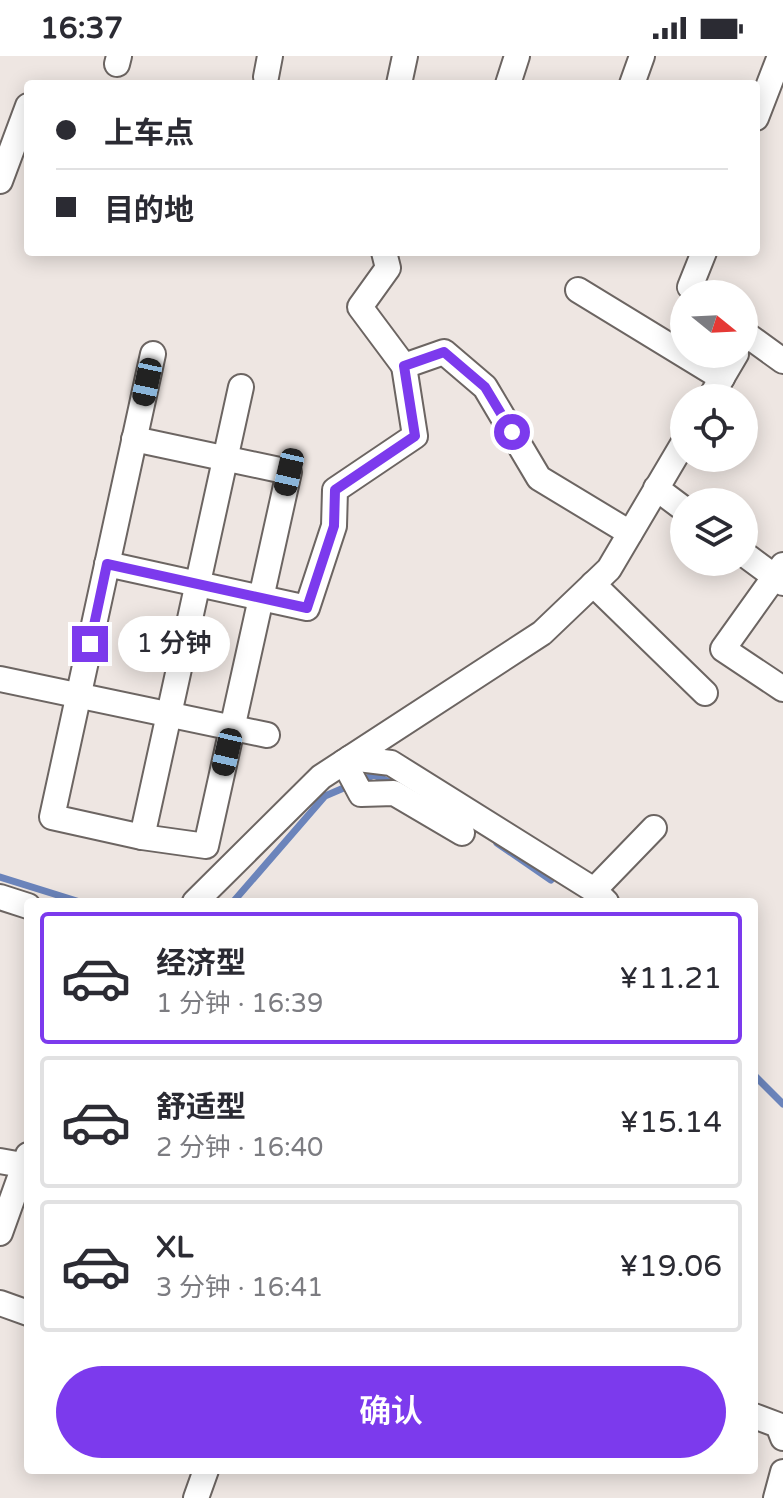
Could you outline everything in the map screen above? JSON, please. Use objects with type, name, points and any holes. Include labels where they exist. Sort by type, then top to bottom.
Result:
[{"type":"street","points":[[400,80],[405,56]]},
{"type":"street","points":[[509,80],[517,56]]},
{"type":"street","points":[[633,80],[642,56]]},
{"type":"street","points":[[760,108],[780,56]]},
{"type":"street","points":[[0,181],[24,117]]},
{"type":"street","points":[[107,564],[307,608],[334,526],[335,490],[415,436],[404,366],[360,307],[388,268],[385,256]]},
{"type":"street","points":[[693,280],[702,256]]},
{"type":"street","points":[[578,290],[710,384]]},
{"type":"street","points":[[758,348],[783,361]]},
{"type":"street","points":[[404,366],[444,352],[485,387],[539,478],[630,533]]},
{"type":"street","points":[[134,439],[289,472],[206,846],[142,837],[52,817],[134,439],[153,354]]},
{"type":"street","points":[[142,837],[241,387]]},
{"type":"street","points":[[199,898],[321,777],[542,633],[609,569],[670,465]]},
{"type":"street","points":[[656,488],[670,498]]},
{"type":"street","points":[[758,562],[780,575],[723,649],[783,689]]},
{"type":"street","points":[[593,584],[705,693]]},
{"type":"street","points":[[0,679],[267,735]]},
{"type":"street","points":[[347,760],[361,794],[394,793],[462,833]]},
{"type":"street","points":[[347,760],[391,763],[600,896],[654,828]]},
{"type":"street","points":[[0,897],[24,905]]},
{"type":"street","points":[[0,1161],[24,1162]]},
{"type":"street","points":[[0,1233],[24,1170]]},
{"type":"street","points":[[758,1417],[781,1422]]},
{"type":"street","points":[[776,1498],[783,1472]]},
{"type":"street","points":[[196,1498],[205,1474]]},
{"type":"waterway","points":[[236,898],[325,796],[374,775],[396,785]]},
{"type":"waterway","points":[[497,843],[551,880]]},
{"type":"waterway","points":[[0,877],[67,898]]},
{"type":"waterway","points":[[758,1079],[783,1104]]},
{"type":"route","points":[[90,644],[107,564],[307,608],[334,526],[335,490],[415,436],[404,366],[444,352],[485,387],[512,432]]}]
